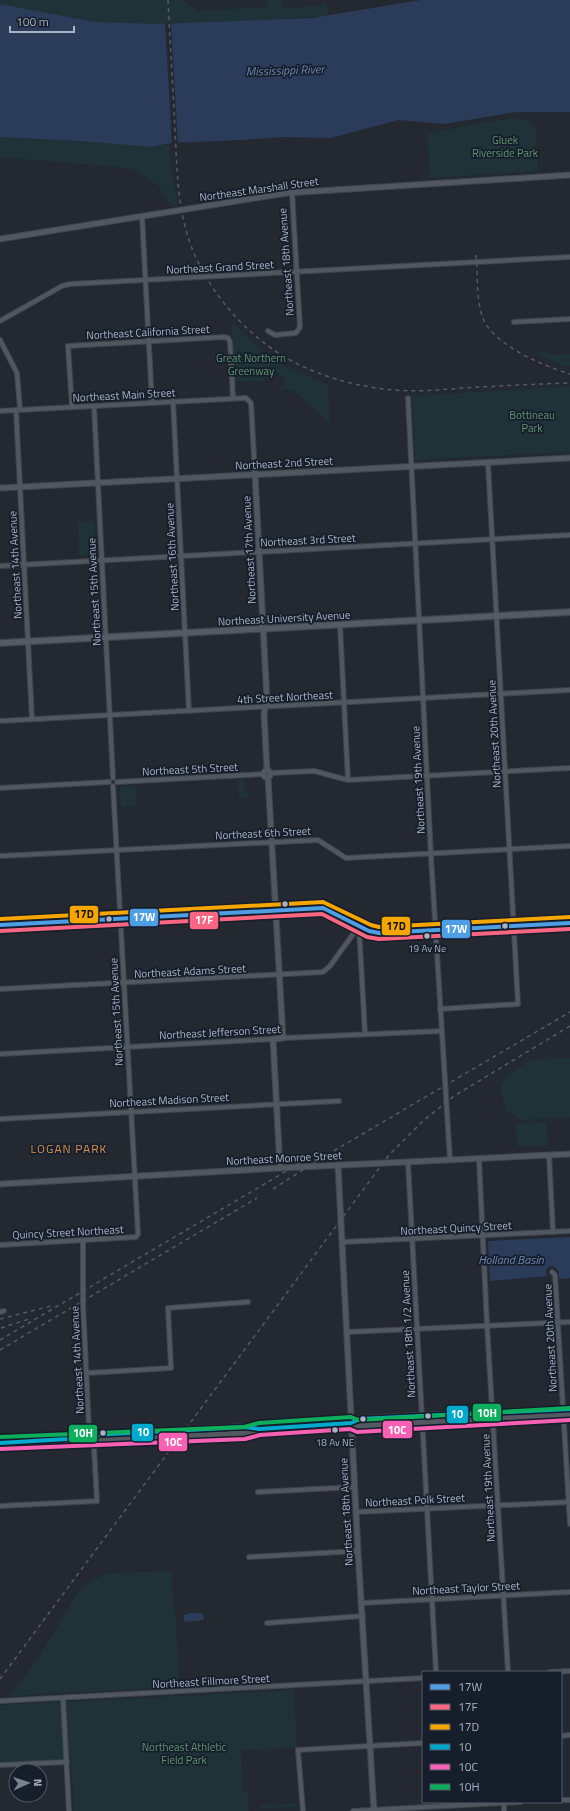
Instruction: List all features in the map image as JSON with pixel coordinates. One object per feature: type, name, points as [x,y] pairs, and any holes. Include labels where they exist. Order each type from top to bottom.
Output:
[{"type":"main road","name":"Northeast University Avenue","points":[[0,644],[570,612]]},
{"type":"main road","points":[[351,1423],[357,1426],[422,1423],[492,1416],[567,1412]]},
{"type":"main road","points":[[0,1443],[67,1439],[245,1433],[259,1429],[351,1423],[360,1419],[422,1416],[492,1416]]},
{"type":"street","name":"Northeast Marshall Street","points":[[0,239],[292,192],[570,175]]},
{"type":"street","name":"Northeast 18th Avenue","points":[[268,331],[275,335],[296,333],[300,331],[292,192]]},
{"type":"street","points":[[142,216],[152,402]]},
{"type":"street","name":"Northeast Grand Street","points":[[0,321],[66,284],[570,257]]},
{"type":"street","points":[[514,322],[570,319]]},
{"type":"street","name":"Northeast California Street","points":[[72,406],[68,346],[149,341],[228,338],[230,342],[233,398]]},
{"type":"street","name":"Northeast 14th Avenue","points":[[0,340],[17,373],[20,487],[32,719]]},
{"type":"street","name":"Northeast Main Street","points":[[0,411],[233,398],[249,400]]},
{"type":"street","name":"Northeast 19th Avenue","points":[[408,398],[431,853],[450,1160]]},
{"type":"street","name":"Northeast 17th Avenue","points":[[249,400],[251,403],[255,474],[263,629],[266,707],[264,713],[267,774],[283,1038]]},
{"type":"street","name":"Northeast 16th Avenue","points":[[173,401],[189,711]]},
{"type":"street","name":"Northeast 15th Avenue","points":[[94,406],[113,778]]},
{"type":"street","name":"Northeast 2nd Street","points":[[0,488],[570,458]]},
{"type":"street","name":"Northeast 20th Avenue","points":[[440,1009],[518,1004],[488,462]]},
{"type":"street","name":"Northeast 3rd Street","points":[[0,566],[570,534]]},
{"type":"street","points":[[340,625],[348,780]]},
{"type":"street","name":"4th Street Northeast","points":[[0,721],[570,690]]},
{"type":"street","name":"Northeast 5th Street","points":[[117,782],[317,771],[348,780],[570,768]]},
{"type":"street","points":[[0,788],[109,782],[113,778],[117,782],[113,786],[109,782]]},
{"type":"street","name":"Northeast 15th Avenue","points":[[113,786],[138,1234],[136,1237]]},
{"type":"street","name":"Northeast 6th Street","points":[[0,856],[318,840],[346,858],[570,846]]},
{"type":"street","points":[[0,925],[323,908],[369,931],[379,933],[570,923]]},
{"type":"street","points":[[358,926],[365,1034]]},
{"type":"street","name":"Northeast Adams Street","points":[[0,989],[323,972],[327,970],[358,926]]},
{"type":"street","name":"Northeast Jefferson Street","points":[[0,1054],[283,1038],[442,1031]]},
{"type":"street","points":[[273,1039],[280,1168]]},
{"type":"street","name":"Northeast Madison Street","points":[[0,1119],[277,1103],[339,1101]]},
{"type":"street","name":"Northeast Monroe Street","points":[[0,1184],[280,1168],[570,1154]]},
{"type":"street","points":[[549,1155],[553,1232]]},
{"type":"street","name":"Northeast 19th Avenue","points":[[479,1159],[492,1416],[508,1671]]},
{"type":"street","name":"Northeast 18th 1/2 Avenue","points":[[408,1163],[436,1671]]},
{"type":"street","name":"Northeast 18th Avenue","points":[[338,1165],[358,1551],[374,1810]]},
{"type":"street","name":"Northeast Quincy Street","points":[[342,1242],[570,1231]]},
{"type":"street","name":"Quincy Street Northeast","points":[[0,1245],[136,1237]]},
{"type":"street","name":"Northeast 14th Avenue","points":[[0,1506],[97,1501],[92,1438],[89,1429],[83,1304],[82,1240]]},
{"type":"street","name":"Northeast 20th Avenue","points":[[552,1272],[555,1274],[567,1412],[570,1524]]},
{"type":"street","points":[[87,1373],[171,1368],[168,1308],[248,1302]]},
{"type":"street","points":[[347,1332],[570,1322]]},
{"type":"street","points":[[258,1492],[355,1487]]},
{"type":"street","name":"Northeast Polk Street","points":[[356,1512],[569,1502]]},
{"type":"street","points":[[250,1557],[358,1551]]},
{"type":"street","name":"Northeast Taylor Street","points":[[362,1603],[570,1592]]},
{"type":"street","points":[[267,1623],[363,1616]]},
{"type":"street","name":"Northeast Fillmore Street","points":[[0,1701],[422,1678]]},
{"type":"street","points":[[63,1698],[69,1811]]},
{"type":"street","points":[[302,1811],[298,1750],[422,1743]]},
{"type":"street","points":[[0,1766],[67,1762]]},
{"type":"street","points":[[353,1811],[488,1803]]},
{"type":"green space","points":[[0,0],[183,0],[198,11],[266,7],[268,0],[282,0],[283,9],[326,4],[328,16],[248,21],[122,24],[95,22],[0,4]]},
{"type":"green space","name":"Gluek Riverside Park","points":[[515,118],[531,121],[536,130],[538,171],[430,178],[427,134],[483,122]]},
{"type":"green space","points":[[0,137],[79,141],[151,147],[169,144],[171,169],[178,205],[170,206],[163,192],[154,182],[129,168],[0,157]]},
{"type":"green space","name":"Great Northern Greenway","points":[[231,321],[264,353],[279,363],[328,385],[330,421],[324,421],[325,418],[294,391],[279,389],[286,381],[273,369],[263,381],[235,382]]},
{"type":"green space","points":[[550,351],[551,355],[570,354],[570,366],[564,366],[538,355],[538,352]]},
{"type":"green space","name":"Bottineau Park","points":[[570,386],[570,452],[415,460],[412,396]]},
{"type":"green space","points":[[94,521],[95,555],[79,555],[78,522]]},
{"type":"green space","points":[[247,779],[244,782],[245,791],[249,793],[249,798],[239,798],[238,780]]},
{"type":"green space","points":[[136,786],[137,806],[121,807],[120,787]]},
{"type":"green space","points":[[570,1058],[570,1117],[522,1120],[507,1112],[501,1094],[501,1086],[506,1077],[530,1060]]},
{"type":"green space","points":[[547,1122],[548,1145],[517,1147],[516,1124]]},
{"type":"green space","points":[[171,1571],[174,1611],[176,1615],[179,1687],[10,1696],[39,1657],[80,1589],[108,1573]]},
{"type":"green space","name":"Northeast Athletic Field Park","points":[[294,1690],[297,1748],[241,1750],[243,1791],[248,1791],[249,1811],[74,1811],[71,1759],[0,1763],[0,1705]]},
{"type":"green space","points":[[296,1803],[297,1807],[261,1809],[261,1805]]},
{"type":"water","name":"Mississippi River","points":[[421,0],[570,0],[570,112],[516,112],[444,124],[399,120],[330,138],[285,137],[171,143],[151,147],[79,141],[0,137],[0,4],[95,22],[156,24],[312,18]]},
{"type":"water","name":"Holland Basin","points":[[570,1237],[570,1278],[559,1279],[559,1271],[553,1266],[548,1267],[546,1270],[547,1276],[490,1281],[488,1241]]},
{"type":"water","points":[[190,1613],[203,1613],[204,1620],[184,1622],[184,1615]]},
{"type":"pier","points":[[165,22],[171,22],[178,145],[172,145]]},
{"type":"railway","points":[[168,0],[177,168],[183,218],[192,248],[210,284],[235,316],[249,330],[280,354],[306,368],[335,379],[365,386],[403,391],[420,391],[570,383]]},
{"type":"railway","points":[[476,255],[480,309],[487,326],[507,345],[519,352],[546,366],[570,374]]},
{"type":"railway","points":[[273,1189],[320,1159],[570,1012]]},
{"type":"railway","points":[[0,1679],[389,1155],[423,1121],[454,1096],[570,1026]]},
{"type":"railway","points":[[0,1340],[322,1150]]},
{"type":"railway","points":[[0,1350],[257,1198]]},
{"type":"railway","points":[[0,1319],[51,1306]]},
{"type":"railway","points":[[1,1328],[29,1319]]},
{"type":"transit line","name":"17D","points":[[0,919],[323,902],[371,925],[379,927],[570,917]]},
{"type":"transit line","name":"17W","points":[[0,925],[323,908],[369,931],[379,933],[570,923]]},
{"type":"transit line","name":"17F","points":[[0,931],[322,914],[367,937],[379,939],[570,929]]},
{"type":"transit line","name":"10H","points":[[0,1437],[244,1427],[259,1423],[351,1417],[358,1420],[570,1408]]},
{"type":"transit line","name":"10","points":[[0,1443],[67,1439],[91,1435],[245,1427],[259,1429],[351,1423],[360,1419],[570,1409]]},
{"type":"transit line","name":"10C","points":[[0,1449],[245,1439],[260,1435],[350,1429],[357,1432],[570,1420]]},
{"type":"place","name":"19 Av Ne","points":[[427,936]]},
{"type":"place","name":"18 Av NE","points":[[335,1430]]},
{"type":"district","name":"LOGAN PARK","points":[[69,1148]]}]
